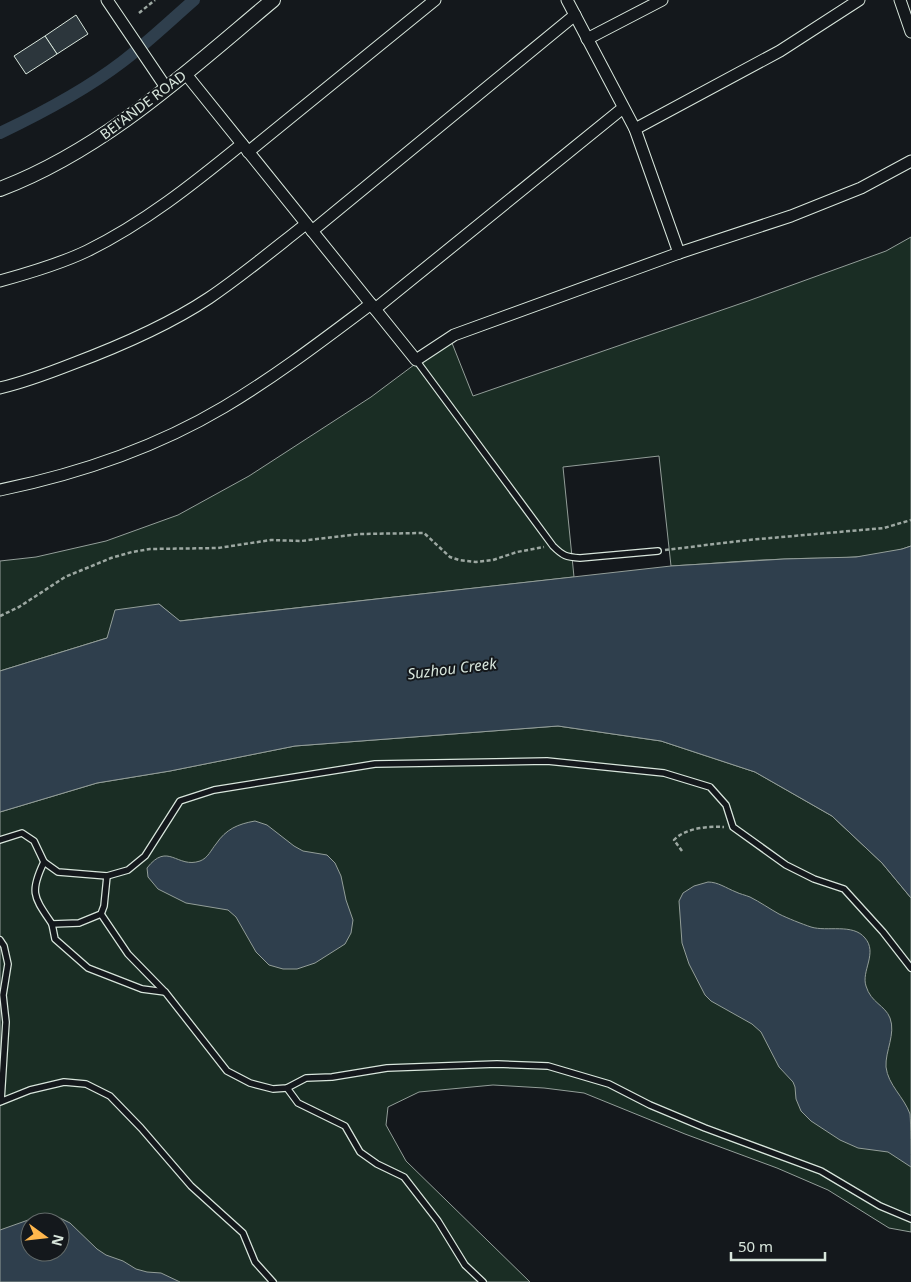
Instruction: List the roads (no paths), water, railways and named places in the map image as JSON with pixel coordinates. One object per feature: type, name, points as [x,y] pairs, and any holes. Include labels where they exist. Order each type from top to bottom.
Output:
[{"type":"street","points":[[107,0],[167,89]]},
{"type":"street","name":"BEI'ANDE ROAD","points":[[0,189],[43,170],[106,135],[167,89],[273,0]]},
{"type":"street","points":[[0,282],[86,251],[111,238],[172,200],[245,148],[435,0]]},
{"type":"street","points":[[567,0],[635,129],[679,253]]},
{"type":"street","points":[[587,39],[662,0]]},
{"type":"street","points":[[635,129],[780,51],[859,0]]},
{"type":"street","points":[[900,0],[911,32]]},
{"type":"street","points":[[0,388],[49,373],[96,355],[179,316],[309,228],[575,15]]},
{"type":"street","points":[[185,73],[416,360],[454,334],[679,253],[791,216],[861,188],[911,161]]},
{"type":"street","points":[[0,490],[77,472],[117,458],[174,433],[222,408],[373,306],[623,108]]},
{"type":"lane","points":[[416,360],[553,546],[562,555],[568,558],[658,551]]},
{"type":"lane","points":[[0,840],[22,833],[34,841],[44,862],[58,872],[107,876],[128,870],[145,856],[180,801],[214,790],[375,764],[547,761],[664,773],[710,788],[726,805],[733,827],[786,865],[814,879],[844,889],[883,932],[911,968]]},
{"type":"lane","points":[[44,862],[36,880],[35,898],[52,924],[56,939],[88,968],[142,989],[166,993]]},
{"type":"lane","points":[[52,924],[79,923],[101,914],[104,906],[107,876]]},
{"type":"lane","points":[[101,914],[128,954],[166,993],[227,1071],[250,1083],[273,1090],[287,1088],[306,1078],[332,1077],[387,1068],[497,1064],[548,1066],[609,1084],[650,1105],[705,1128],[821,1170],[880,1206],[911,1219]]},
{"type":"lane","points":[[0,940],[4,946],[8,964],[3,995],[6,1022],[0,1102],[30,1090],[64,1082],[86,1084],[110,1096],[141,1128],[191,1186],[242,1233],[255,1262],[273,1282]]},
{"type":"lane","points":[[287,1088],[298,1103],[345,1126],[360,1152],[377,1164],[404,1178],[438,1221],[466,1265],[483,1282]]},
{"type":"water","name":"Suzhou Creek","points":[[911,546],[911,898],[882,863],[832,816],[755,772],[661,741],[558,726],[295,746],[170,771],[97,783],[0,812],[0,671],[107,638],[115,610],[159,604],[180,621],[671,566],[784,559],[856,557]]},
{"type":"water","points":[[255,821],[267,825],[303,851],[327,855],[335,863],[341,876],[353,920],[351,933],[345,944],[315,963],[297,969],[283,969],[269,965],[256,952],[236,917],[228,910],[186,903],[158,889],[148,877],[147,868],[154,860],[167,856],[185,862],[203,860],[228,831]]},
{"type":"water","points":[[708,882],[719,884],[750,897],[779,914],[807,926],[847,929],[860,933],[865,938],[870,950],[865,980],[866,986],[874,1000],[888,1014],[892,1024],[886,1067],[890,1080],[910,1114],[911,1167],[888,1152],[858,1148],[840,1140],[811,1121],[801,1111],[796,1099],[793,1082],[779,1067],[761,1032],[752,1024],[711,1001],[705,995],[689,964],[682,943],[679,901],[683,893],[694,886]]},
{"type":"water","points":[[20,1223],[20,1262],[70,1262],[70,1223],[106,1255],[123,1261],[136,1269],[161,1273],[180,1282],[0,1282],[0,1230]]},
{"type":"waterway","points":[[0,133],[62,101],[108,73],[194,0]]}]
